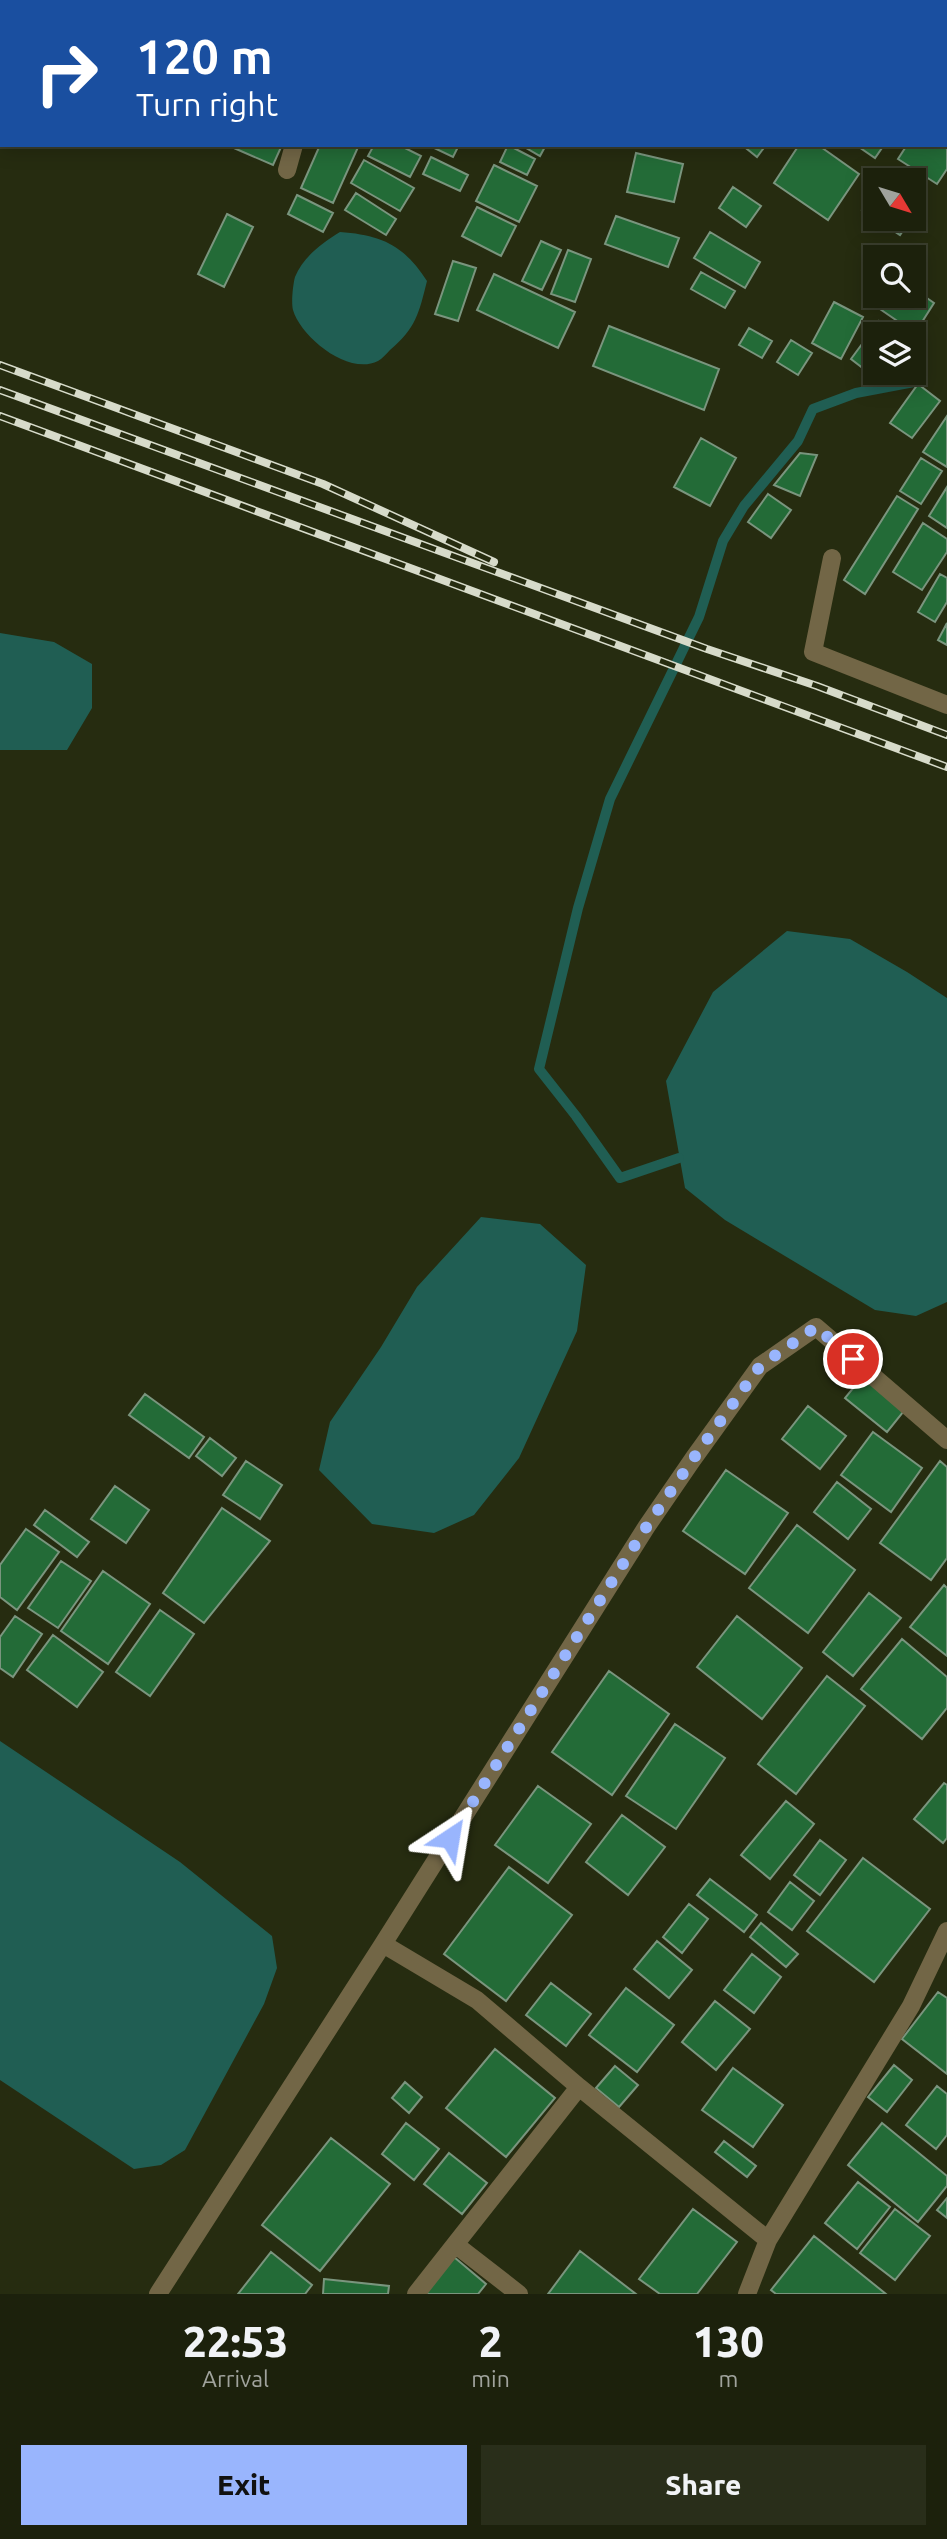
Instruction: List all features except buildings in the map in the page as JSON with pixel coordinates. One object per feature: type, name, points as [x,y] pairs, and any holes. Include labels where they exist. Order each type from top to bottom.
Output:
[{"type":"street","points":[[287,170],[293,147]]},
{"type":"street","points":[[832,558],[813,652],[947,705]]},
{"type":"street","points":[[158,2294],[583,1631],[647,1526],[760,1366],[816,1327],[947,1440]]},
{"type":"street","points":[[747,2294],[768,2241],[911,2006],[947,1931]]},
{"type":"street","points":[[383,1944],[477,2000],[768,2241]]},
{"type":"street","points":[[416,2294],[579,2087]]},
{"type":"street","points":[[456,2245],[519,2294]]},
{"type":"water","points":[[340,232],[368,236],[390,244],[409,259],[427,281],[419,311],[406,334],[381,359],[366,364],[340,359],[327,351],[305,331],[293,310],[292,298],[298,270],[314,251]]},
{"type":"water","points":[[0,633],[54,642],[92,664],[92,708],[67,750],[0,750]]},
{"type":"water","points":[[787,931],[850,939],[947,998],[947,1302],[916,1316],[875,1310],[725,1220],[685,1188],[666,1081],[713,992]]},
{"type":"water","points":[[481,1217],[540,1224],[586,1265],[577,1331],[519,1458],[474,1515],[434,1533],[372,1524],[319,1470],[330,1422],[381,1347],[417,1287]]},
{"type":"water","points":[[0,1741],[180,1862],[272,1936],[277,1968],[264,2004],[185,2150],[161,2165],[134,2169],[0,2080]]},
{"type":"waterway","points":[[679,1158],[620,1178],[539,1069],[578,908],[610,799],[699,617],[723,541],[744,506],[798,441],[813,409],[856,393],[898,385]]},
{"type":"railway","points":[[0,365],[323,484],[494,562]]},
{"type":"railway","points":[[0,390],[947,735]]},
{"type":"railway","points":[[0,416],[947,767]]},
{"type":"route","points":[[450,1838],[647,1526],[760,1366],[816,1327],[853,1359]]}]
